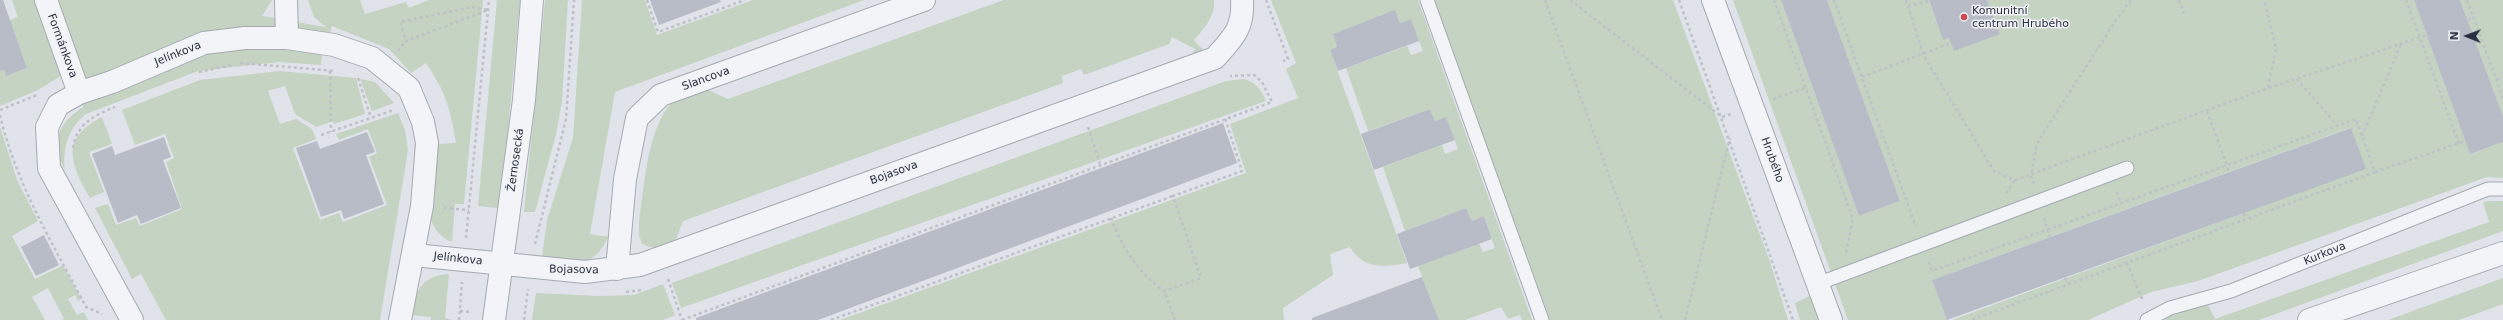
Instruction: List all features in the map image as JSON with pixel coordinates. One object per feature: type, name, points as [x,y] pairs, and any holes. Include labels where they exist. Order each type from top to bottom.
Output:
[{"type":"street","name":"Formánkova","points":[[46,0],[79,93]]},
{"type":"street","points":[[286,0],[286,38]]},
{"type":"street","name":"Žernosecká","points":[[494,320],[524,100],[532,0]]},
{"type":"street","name":"Slancova","points":[[617,269],[625,179],[637,118],[661,95],[924,0]]},
{"type":"street","name":"Bojasova","points":[[502,264],[585,272],[640,266],[1215,58],[1237,34],[1243,12],[1242,0]]},
{"type":"street","name":"Hrubého","points":[[1713,0],[1831,320]]},
{"type":"street","name":"Jelínkova","points":[[132,320],[49,168],[47,127],[58,105],[79,93],[112,82],[204,43],[245,38],[286,38],[334,45],[372,58],[409,88],[423,122],[427,143],[422,206],[414,255],[400,320]]},
{"type":"street","points":[[2308,320],[2503,253]]},
{"type":"street","name":"Jelínkova","points":[[414,255],[502,264]]},
{"type":"lane","points":[[1427,0],[1542,320]]},
{"type":"lane","points":[[1817,284],[2127,168]]},
{"type":"lane","name":"Kurkova","points":[[2148,319],[2170,308],[2231,291],[2488,189],[2503,189]]},
{"type":"path","points":[[466,243],[488,0]]},
{"type":"path","points":[[534,251],[566,119],[574,0]]},
{"type":"path","points":[[647,0],[658,32],[745,0]]},
{"type":"path","points":[[1266,0],[1288,59],[1283,60]]},
{"type":"path","points":[[1544,0],[1662,320]]},
{"type":"path","points":[[1570,0],[1722,117]]},
{"type":"path","points":[[1679,0],[1730,138],[1793,320]]},
{"type":"path","points":[[1774,0],[1853,219],[1842,275]]},
{"type":"path","points":[[1834,0],[1932,271],[2356,119],[2375,172]]},
{"type":"path","points":[[1906,0],[1923,53],[1994,171],[2015,180],[2268,88],[2427,35]]},
{"type":"path","points":[[2050,237],[2031,175],[2037,143],[2118,17],[2131,0]]},
{"type":"path","points":[[2180,0],[2184,13]]},
{"type":"path","points":[[2264,0],[2276,48],[2268,88]]},
{"type":"path","points":[[2406,0],[2459,144]]},
{"type":"path","points":[[2467,0],[2503,98]]},
{"type":"path","points":[[1908,6],[1929,1]]},
{"type":"path","points":[[472,7],[488,10],[406,41],[400,22],[472,7]]},
{"type":"path","points":[[2468,20],[2474,18]]},
{"type":"path","points":[[1862,77],[1951,43]]},
{"type":"path","points":[[2362,136],[2401,43]]},
{"type":"path","points":[[193,75],[238,63],[337,71]]},
{"type":"path","points":[[330,71],[331,132]]},
{"type":"path","points":[[357,73],[371,118]]},
{"type":"path","points":[[668,279],[682,320],[1100,164],[1272,102],[1262,82],[1254,75]]},
{"type":"path","points":[[2496,79],[2503,77]]},
{"type":"path","points":[[2297,79],[2337,126]]},
{"type":"path","points":[[1771,100],[1805,88]]},
{"type":"path","points":[[0,110],[40,94]]},
{"type":"path","points":[[73,152],[79,130],[90,118],[120,105]]},
{"type":"path","points":[[321,135],[401,107]]},
{"type":"path","points":[[2207,111],[2229,172]]},
{"type":"path","points":[[1722,117],[1734,113]]},
{"type":"path","points":[[0,115],[7,144],[22,185],[82,300],[86,307],[106,316]]},
{"type":"path","points":[[831,320],[1242,171],[1225,118]]},
{"type":"path","points":[[1088,126],[1100,164]]},
{"type":"path","points":[[1685,320],[1730,138]]},
{"type":"path","points":[[1971,320],[2375,172],[2465,141]]},
{"type":"path","points":[[1164,291],[1201,278],[1173,196]]},
{"type":"path","points":[[2244,213],[2246,219]]},
{"type":"path","points":[[1111,218],[1119,241],[1150,280],[1164,291],[1175,320]]},
{"type":"path","points":[[2127,262],[2148,319]]},
{"type":"path","points":[[459,320],[463,277]]},
{"type":"path","points":[[2065,278],[2068,284]]},
{"type":"path","points":[[524,320],[527,289]]},
{"type":"green space","points":[[12,0],[272,0],[262,16],[326,27],[314,17],[308,0],[360,0],[365,14],[406,2],[409,8],[429,0],[483,0],[464,204],[455,204],[452,242],[444,238],[438,232],[430,217],[437,144],[456,143],[452,120],[443,92],[426,63],[411,73],[389,49],[332,26],[322,56],[321,65],[279,62],[198,71],[86,114],[75,126],[68,140],[64,154],[65,171],[59,151],[59,134],[67,120],[83,107],[72,69],[38,90],[0,106],[0,71],[4,70],[6,76],[27,68],[10,20],[18,17]]},
{"type":"green space","points":[[497,0],[520,0],[508,130],[498,208],[478,206]]},
{"type":"green space","points":[[545,0],[568,0],[562,102],[556,134],[535,212],[524,212]]},
{"type":"green space","points":[[582,0],[645,0],[657,35],[753,0],[864,0],[615,92],[590,234],[608,237],[602,248],[589,260],[573,262],[542,257],[547,220],[573,138]]},
{"type":"green space","points":[[1004,0],[1214,0],[1214,6],[1211,17],[1194,40],[1205,52],[1191,56],[1195,49],[1172,37],[1169,44],[1084,75],[1081,69],[1062,76],[1063,83],[683,221],[673,247],[659,250],[642,244],[639,235],[639,221],[646,171],[654,135],[661,119],[670,105],[681,95],[704,88],[728,99]]},
{"type":"green space","points":[[1271,0],[1418,0],[1532,320],[1522,320],[1520,315],[1508,319],[1501,307],[1465,320],[1439,320],[1418,266],[1479,243],[1483,252],[1495,248],[1484,216],[1472,221],[1466,208],[1405,231],[1383,167],[1442,145],[1445,154],[1458,149],[1446,118],[1435,121],[1430,109],[1368,131],[1346,68],[1407,46],[1411,55],[1423,51],[1411,20],[1400,23],[1395,11],[1333,34],[1337,47],[1330,50],[1407,263],[1383,266],[1375,265],[1362,260],[1350,247],[1330,254],[1333,275],[1283,308],[1284,320],[840,320],[1246,173],[1230,124],[1298,98],[1286,69],[1296,63]]},
{"type":"green space","points":[[1433,0],[1673,0],[1770,262],[1788,320],[1549,320]]},
{"type":"green space","points":[[1733,0],[1781,0],[1859,216],[1900,201],[1827,0],[1931,0],[1929,1],[1943,39],[2000,34],[1987,0],[2414,0],[2470,154],[2503,142],[2503,178],[2487,177],[2198,281],[2151,292],[2088,320],[1952,320],[2287,197],[2350,128],[1932,280],[1947,320],[1848,320]]},
{"type":"green space","points":[[2460,0],[2503,0],[2503,116]]},
{"type":"green space","points":[[280,71],[356,78],[365,114],[334,124],[333,121],[316,127],[295,114],[285,86],[268,91],[280,124],[296,119],[312,129],[316,139],[293,148],[320,220],[339,213],[343,222],[387,205],[369,157],[377,153],[368,129],[339,140],[336,134],[398,113],[405,130],[408,150],[380,320],[166,320],[141,274],[132,279],[95,208],[108,204],[116,225],[136,218],[140,226],[182,209],[166,162],[174,158],[165,134],[135,145],[122,110],[200,80]]},
{"type":"green space","points":[[360,79],[375,82],[394,103],[372,111]]},
{"type":"green space","points":[[1244,79],[1252,82],[1258,87],[1266,101],[681,308],[672,283],[1226,81]]},
{"type":"green space","points":[[102,117],[112,144],[89,152],[104,192],[90,198],[83,186],[74,163],[74,143],[79,134],[88,125]]},
{"type":"green space","points":[[0,127],[17,180],[38,221],[12,236],[35,279],[62,266],[62,263],[81,299],[78,301],[75,295],[68,299],[77,315],[84,312],[88,320],[62,320],[64,319],[48,288],[32,297],[45,320],[0,320]]},
{"type":"green space","points":[[2503,201],[2503,231],[2259,320],[2165,320],[2165,318],[2207,303],[2215,319],[2489,222],[2483,202]]},
{"type":"green space","points":[[449,274],[445,318],[453,320],[431,320],[431,317],[411,315],[415,298],[421,286],[432,278]]},
{"type":"green space","points":[[2503,278],[2503,304],[2459,320],[2388,320]]},
{"type":"green space","points":[[663,284],[675,315],[663,320],[532,320],[536,293],[598,296],[634,295]]},
{"type":"green space","points":[[1812,295],[1821,320],[1800,320],[1795,303]]},
{"type":"building","points":[[0,0],[3,0],[27,68],[6,76],[4,70],[0,71]]},
{"type":"building","points":[[650,0],[720,0],[721,2],[659,25]]},
{"type":"building","points":[[1781,0],[1827,0],[1900,201],[1859,216]]},
{"type":"building","name":"Komunitní centrum Hrubého","points":[[1929,0],[1987,0],[2000,34],[1954,51],[1949,38],[1943,40]]},
{"type":"building","points":[[2414,0],[2460,0],[2503,116],[2503,142],[2470,154]]},
{"type":"building","points":[[1395,10],[1400,23],[1411,19],[1419,41],[1338,71],[1330,50],[1337,47],[1333,34]]},
{"type":"building","points":[[1430,109],[1435,121],[1446,117],[1455,140],[1374,170],[1361,134]]},
{"type":"building","points":[[1223,123],[1237,163],[1158,193],[818,320],[696,320],[696,318]]},
{"type":"building","points":[[2351,128],[2366,169],[1947,320],[1932,280]]},
{"type":"building","points":[[367,132],[375,152],[366,155],[384,204],[344,219],[341,210],[321,217],[296,148],[317,141],[320,149]]},
{"type":"building","points":[[164,137],[171,157],[163,160],[181,208],[141,224],[137,215],[118,223],[92,154],[112,146],[115,155]]},
{"type":"building","points":[[1466,208],[1472,221],[1484,216],[1492,239],[1410,269],[1397,234]]},
{"type":"building","points":[[44,235],[59,265],[36,276],[21,247]]},
{"type":"building","points":[[1422,277],[1439,320],[1312,320],[1312,318]]},
{"type":"place","name":"Komunitní centrum Hrubého","points":[[1964,17]]}]
